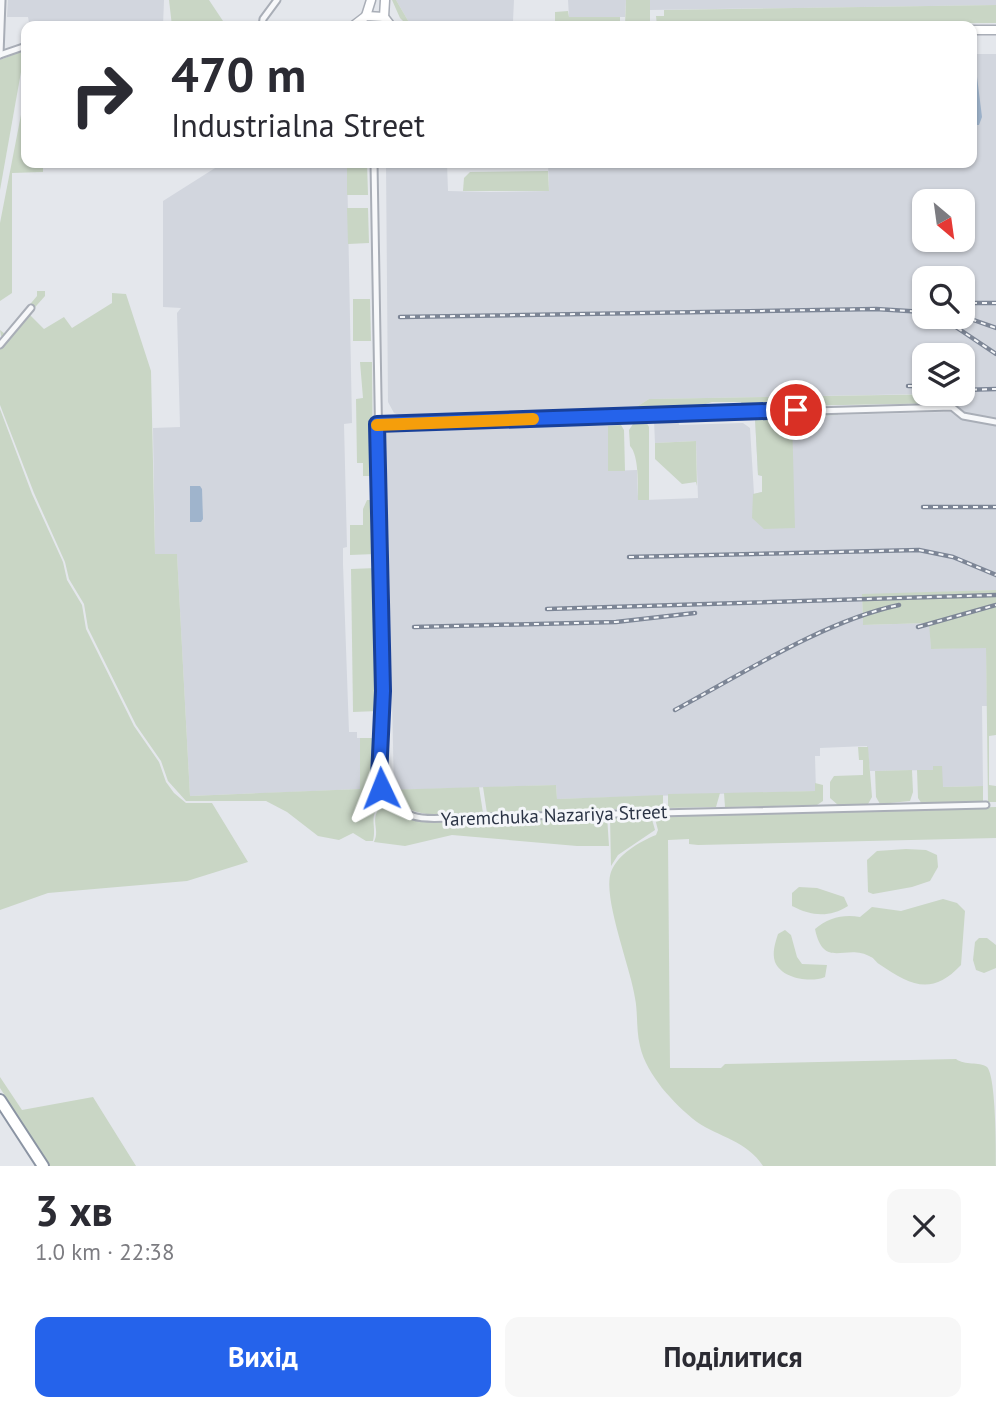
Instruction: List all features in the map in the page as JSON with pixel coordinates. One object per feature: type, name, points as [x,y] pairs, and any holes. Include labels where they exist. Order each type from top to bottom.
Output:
[{"type":"highway","points":[[0,1100],[43,1166]]},
{"type":"street","points":[[2,0],[0,55],[21,48]]},
{"type":"street","points":[[262,21],[277,0]]},
{"type":"street","points":[[360,21],[366,16],[371,0]]},
{"type":"street","points":[[385,0],[384,17],[387,21]]},
{"type":"street","points":[[366,16],[384,17]]},
{"type":"street","points":[[977,30],[996,30]]},
{"type":"street","name":"Yaremchuka Nazariya Street","points":[[374,168],[383,691],[379,777],[386,798],[410,815],[451,818],[986,804]]},
{"type":"street","points":[[0,345],[31,308]]},
{"type":"street","points":[[377,424],[952,407],[963,416],[996,422]]},
{"type":"shaded area","points":[[8,0],[164,0],[163,21],[29,21],[28,17],[7,17]]},
{"type":"shaded area","points":[[396,0],[514,0],[513,21],[408,21]]},
{"type":"shaded area","points":[[568,0],[626,0],[625,17],[569,17]]},
{"type":"shaded area","points":[[650,0],[996,0],[996,5],[650,10]]},
{"type":"shaded area","points":[[977,54],[996,54],[996,590],[862,595],[863,625],[930,623],[931,649],[986,647],[987,706],[982,706],[983,786],[942,787],[941,766],[934,770],[870,771],[867,746],[820,748],[820,756],[815,756],[816,791],[557,799],[556,785],[394,790],[386,429],[453,428],[454,425],[608,426],[608,471],[637,470],[638,499],[698,498],[696,441],[655,443],[654,420],[678,419],[679,425],[743,423],[750,428],[754,494],[762,492],[762,476],[758,475],[755,418],[787,413],[837,412],[838,415],[950,412],[950,406],[975,406],[975,343],[912,343],[912,394],[649,399],[633,409],[394,413],[388,402],[386,168],[447,168],[448,191],[549,191],[548,168],[977,168]]},
{"type":"shaded area","points":[[215,168],[347,168],[352,423],[344,424],[347,547],[343,548],[343,564],[349,732],[357,732],[357,738],[360,738],[361,789],[190,796],[177,555],[155,555],[153,428],[180,427],[177,313],[181,308],[163,307],[163,201]]},
{"type":"green space","points":[[169,0],[209,0],[223,21],[171,21]]},
{"type":"green space","points":[[392,0],[396,0],[408,21],[400,18]]},
{"type":"green space","points":[[626,0],[650,0],[650,21],[625,21]]},
{"type":"green space","points":[[996,5],[996,23],[656,21],[656,16],[664,16],[664,10]]},
{"type":"green space","points":[[568,11],[569,17],[620,17],[620,21],[555,21],[555,12]]},
{"type":"green space","points":[[21,53],[21,72],[0,190],[0,60]]},
{"type":"green space","points":[[21,115],[21,168],[43,168],[43,172],[12,173],[12,293],[0,301],[0,223]]},
{"type":"green space","points":[[347,168],[367,168],[368,195],[347,195]]},
{"type":"green space","points":[[548,171],[549,191],[463,191],[464,178],[470,172]]},
{"type":"green space","points":[[347,208],[368,208],[369,243],[348,244]]},
{"type":"green space","points":[[37,291],[45,291],[45,296],[29,314],[44,329],[64,317],[72,328],[112,303],[112,293],[126,294],[151,371],[155,554],[177,554],[190,796],[360,789],[360,738],[373,738],[376,774],[383,800],[375,811],[373,841],[366,841],[353,833],[339,840],[318,836],[287,812],[266,801],[186,801],[168,781],[161,761],[136,725],[88,628],[84,604],[69,579],[65,562],[34,493],[0,405],[0,348],[6,336],[1,336],[0,330],[5,334],[37,296]]},
{"type":"green space","points":[[353,299],[370,299],[371,341],[353,341]]},
{"type":"green space","points":[[360,362],[372,362],[373,476],[363,476],[363,463],[357,463],[356,399],[363,398]]},
{"type":"green space","points":[[912,395],[912,404],[742,407],[741,402],[712,402],[696,407],[633,409],[649,399]]},
{"type":"green space","points":[[0,409],[32,494],[63,562],[67,580],[82,605],[86,629],[134,726],[159,762],[166,782],[174,793],[186,803],[212,803],[248,862],[187,881],[48,893],[0,910]]},
{"type":"green space","points":[[837,412],[838,415],[792,417],[795,528],[764,529],[752,518],[753,494],[762,492],[762,476],[758,475],[755,418],[787,413]]},
{"type":"green space","points":[[645,420],[649,427],[649,500],[638,500],[636,463],[630,446],[629,430],[635,421]]},
{"type":"green space","points":[[621,425],[624,430],[625,471],[608,471],[608,426]]},
{"type":"green space","points":[[696,441],[697,486],[696,482],[682,484],[655,459],[655,443]]},
{"type":"green space","points":[[367,500],[374,500],[375,554],[350,555],[350,525],[363,525],[363,509]]},
{"type":"green space","points":[[376,568],[378,711],[353,712],[351,569]]},
{"type":"green space","points":[[996,590],[996,735],[989,736],[989,785],[996,786],[996,802],[988,802],[986,648],[931,649],[929,623],[863,625],[862,594]]},
{"type":"green space","points":[[858,747],[868,747],[872,797],[868,804],[838,805],[830,798],[830,782],[834,776],[863,775],[863,760],[859,760]]},
{"type":"green space","points":[[933,766],[942,766],[943,787],[983,786],[983,802],[922,804],[918,798],[917,770],[933,770]]},
{"type":"green space","points":[[912,770],[913,792],[910,801],[880,804],[876,797],[875,771]]},
{"type":"green space","points":[[815,783],[823,785],[823,801],[817,805],[725,807],[724,793],[815,791]]},
{"type":"green space","points":[[556,785],[557,799],[663,795],[663,808],[487,813],[483,787]]},
{"type":"green space","points":[[479,787],[483,813],[418,812],[406,808],[386,790]]},
{"type":"green space","points":[[720,793],[716,807],[668,808],[668,794]]},
{"type":"green space","points":[[384,801],[393,811],[416,821],[607,816],[609,846],[577,846],[452,835],[405,846],[374,842],[376,814]]},
{"type":"green space","points":[[996,807],[996,838],[698,845],[689,844],[689,839],[668,840],[670,1068],[721,1068],[725,1064],[956,1059],[984,1065],[990,1073],[992,1084],[996,1166],[763,1166],[741,1145],[697,1122],[662,1088],[641,1052],[635,998],[610,898],[609,883],[614,866],[624,854],[656,835],[658,830],[654,815]]},
{"type":"green space","points":[[610,816],[651,816],[655,830],[618,855],[611,866]]},
{"type":"green space","points":[[926,850],[937,855],[938,867],[930,881],[873,894],[868,892],[867,860],[877,851]]},
{"type":"green space","points":[[799,887],[817,888],[844,897],[848,906],[827,914],[813,914],[799,909],[792,906],[792,893]]},
{"type":"green space","points":[[943,899],[957,903],[965,911],[961,965],[950,975],[931,984],[901,978],[862,953],[830,952],[819,942],[815,929],[836,918],[860,917],[872,907],[901,911]]},
{"type":"green space","points":[[785,930],[791,935],[797,957],[802,964],[827,965],[825,977],[812,980],[797,978],[779,968],[774,959],[774,948],[778,934]]},
{"type":"green space","points":[[979,938],[987,938],[996,945],[996,968],[984,973],[976,970],[973,960],[975,942]]},
{"type":"green space","points":[[0,1077],[22,1110],[93,1097],[136,1166],[50,1166],[0,1088]]},
{"type":"water","points":[[977,77],[982,117],[977,125]]},
{"type":"water","points":[[190,486],[200,486],[202,489],[201,522],[190,522]]},
{"type":"railway","points":[[975,303],[996,303]]},
{"type":"railway","points":[[400,317],[876,309],[912,311]]},
{"type":"railway","points":[[975,321],[996,328]]},
{"type":"railway","points":[[959,329],[996,354]]},
{"type":"railway","points":[[975,390],[996,389]]},
{"type":"railway","points":[[923,507],[996,507]]},
{"type":"railway","points":[[629,557],[919,550],[953,557],[996,575]]},
{"type":"railway","points":[[547,609],[996,595]]},
{"type":"railway","points":[[675,710],[813,636],[842,623],[899,605]]},
{"type":"railway","points":[[918,627],[996,605]]},
{"type":"railway","points":[[414,627],[616,622],[695,613]]},
{"type":"slow traffic","points":[[377,425],[533,419]]},
{"type":"route","points":[[381,788],[379,777],[383,691],[377,424],[796,410]]}]
